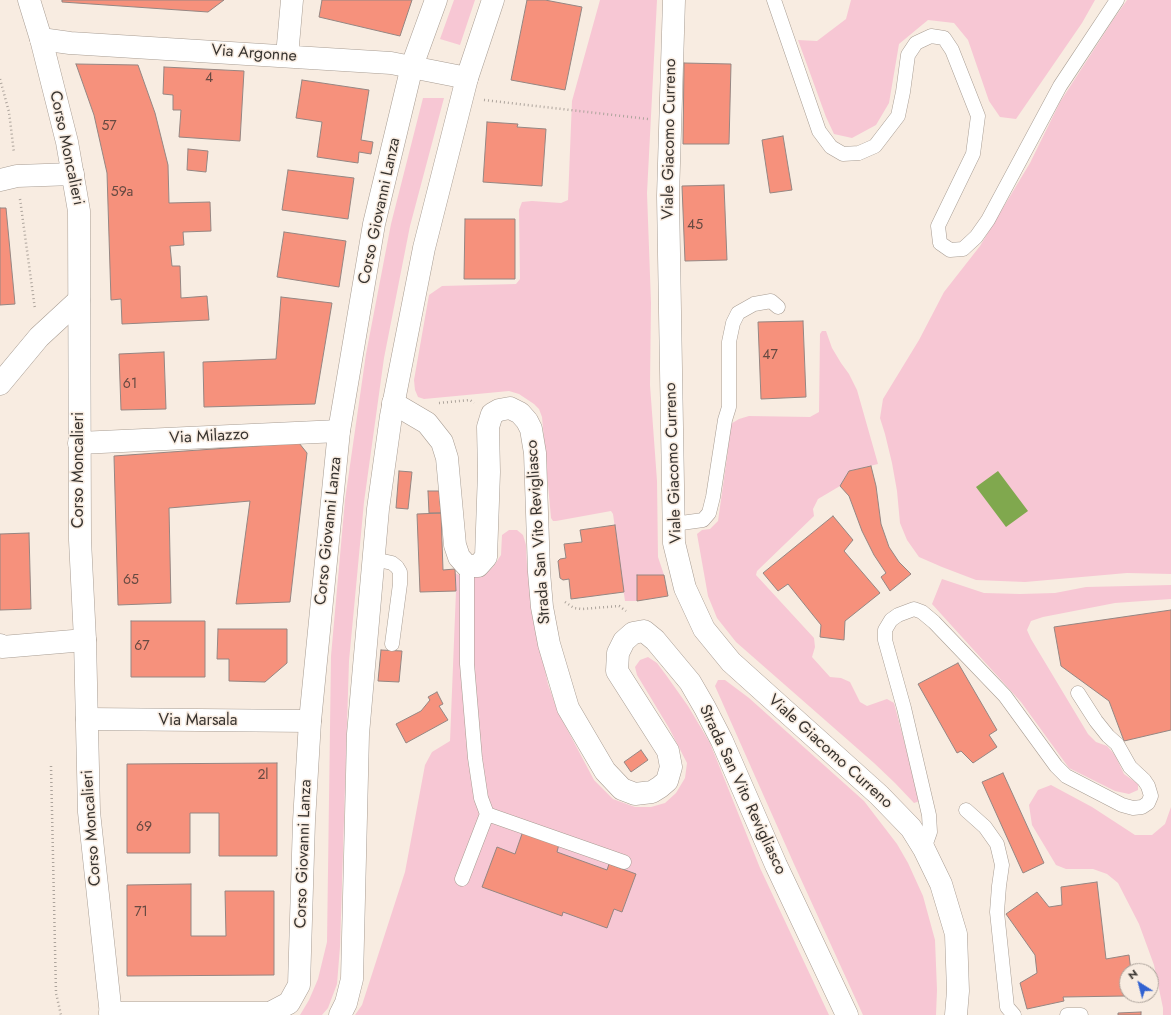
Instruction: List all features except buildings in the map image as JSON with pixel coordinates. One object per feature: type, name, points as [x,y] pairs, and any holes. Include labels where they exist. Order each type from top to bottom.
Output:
[{"type":"street","name":"Corso Moncalieri","points":[[29,0],[67,142],[79,211],[80,540],[85,640],[88,812],[110,1014]]},
{"type":"street","points":[[287,56],[292,0]]},
{"type":"street","name":"Corso Giovanni Lanza","points":[[110,1014],[270,1013],[289,1003],[299,985],[304,821],[310,721],[339,431],[374,224],[412,66],[436,0]]},
{"type":"street","points":[[340,1015],[346,1003],[352,979],[358,734],[378,509],[393,403],[424,248],[465,87],[493,0]]},
{"type":"street","name":"Viale Giacomo Curreno","points":[[674,0],[668,196],[674,543],[685,588],[704,629],[731,662],[879,795],[911,828],[924,849],[941,884],[956,934],[958,991],[956,1015]]},
{"type":"street","name":"Via Argonne","points":[[40,39],[70,43],[391,63],[412,66],[465,87]]},
{"type":"street","points":[[9,178],[73,174]]},
{"type":"street","points":[[0,384],[39,337],[79,300]]},
{"type":"street","points":[[393,403],[427,423],[442,442],[447,458],[455,545],[460,557],[467,566]]},
{"type":"street","name":"Strada San Vito Revigliasco","points":[[467,566],[478,566],[486,557],[489,472],[488,427],[492,414],[499,410],[510,408],[520,413],[527,421],[531,429],[535,453],[539,572],[542,607],[549,644],[568,708],[605,771],[622,790],[635,794],[652,792],[660,787],[667,781],[671,767],[668,751],[617,671],[618,653],[624,641],[633,633],[644,631],[655,640],[690,682],[705,708],[722,742],[779,872],[847,1015]]},
{"type":"street","name":"Via Milazzo","points":[[79,443],[339,431]]},
{"type":"street","points":[[1,646],[85,640]]},
{"type":"street","name":"Via Marsala","points":[[86,719],[310,721]]},
{"type":"lane","points":[[774,0],[819,131],[830,147],[843,154],[859,154],[875,146],[898,116],[908,55],[916,43],[931,36],[944,38],[952,50],[978,116],[973,154],[938,226],[940,243],[950,250],[963,249],[976,236],[988,220],[1060,86],[1118,0]]},
{"type":"lane","points":[[674,524],[703,520],[709,513],[713,497],[725,420],[729,407],[729,342],[733,323],[738,314],[754,304],[770,301],[778,307]]},
{"type":"lane","points":[[374,559],[392,563],[397,566],[400,572],[400,584],[392,644]]},
{"type":"lane","points":[[462,879],[487,814],[481,798],[475,758],[468,671],[467,566]]},
{"type":"lane","points":[[924,849],[930,832],[929,815],[904,708],[885,640],[886,630],[891,620],[898,615],[914,610],[922,612],[934,622],[1004,696],[1056,766],[1066,776],[1122,805],[1133,808],[1142,807],[1148,803],[1151,796],[1148,786],[1144,780],[1130,767],[1117,744],[1108,736],[1096,721],[1078,693]]},
{"type":"lane","points":[[966,810],[985,827],[997,844],[1002,865],[997,912],[1007,1007],[1014,1015]]},
{"type":"lane","points":[[487,814],[624,862]]},
{"type":"lane","points":[[1067,1015],[1081,1015]]},
{"type":"path","points":[[0,79],[9,112],[9,178],[39,337]]},
{"type":"path","points":[[465,87],[652,120],[670,120]]},
{"type":"path","points":[[562,600],[574,608],[582,609],[619,606],[626,611],[633,633]]},
{"type":"path","points":[[51,766],[56,993],[61,1015]]},
{"type":"shaded area","points":[[454,0],[475,0],[460,45],[440,39]]},
{"type":"shaded area","points":[[600,0],[657,0],[647,193],[651,303],[650,385],[657,481],[658,557],[664,575],[637,575],[637,601],[625,601],[613,514],[611,511],[556,521],[553,521],[551,518],[542,417],[539,409],[534,404],[519,394],[509,391],[424,399],[418,397],[415,390],[414,380],[429,295],[442,286],[516,284],[520,279],[519,210],[522,202],[532,201],[561,203],[568,200],[572,101]]},
{"type":"shaded area","points":[[851,0],[1095,0],[1082,23],[1016,119],[1000,117],[989,101],[968,40],[954,23],[928,20],[899,44],[889,103],[876,125],[852,138],[834,134],[826,117],[798,40],[817,41],[846,19]]},
{"type":"shaded area","points":[[1127,0],[1171,0],[1171,574],[1127,573],[1025,582],[976,580],[919,557],[907,540],[900,523],[897,491],[892,463],[880,418],[883,399],[919,340],[944,292],[980,246],[1030,163],[1060,102]]},
{"type":"shaded area","points":[[423,98],[444,98],[410,226],[384,358],[364,502],[349,661],[340,947],[337,984],[328,1008],[322,1015],[300,1015],[309,1000],[318,979],[327,942],[331,656],[345,500],[366,354],[391,224]]},
{"type":"shaded area","points":[[822,331],[826,331],[832,348],[849,374],[857,390],[878,464],[849,471],[840,486],[818,499],[813,509],[814,516],[757,571],[756,575],[814,638],[815,647],[812,657],[830,677],[841,678],[850,682],[860,702],[867,706],[887,699],[894,703],[920,801],[914,803],[874,763],[736,642],[717,618],[708,596],[697,534],[702,530],[710,529],[718,521],[728,450],[729,425],[739,419],[749,416],[810,417],[819,412],[820,334]]},
{"type":"shaded area","points":[[998,471],[1028,511],[1006,527],[976,487]]},
{"type":"shaded area","points":[[509,530],[517,530],[523,535],[526,545],[527,565],[536,628],[548,684],[558,712],[594,780],[613,799],[635,807],[651,807],[665,803],[676,793],[685,778],[687,763],[669,728],[637,675],[635,667],[640,660],[648,657],[657,663],[666,675],[688,706],[710,743],[760,868],[829,1015],[355,1015],[362,1005],[405,872],[425,765],[432,752],[450,741],[456,591],[455,573],[463,577],[472,578],[485,574],[493,567],[501,555],[502,535]]},
{"type":"shaded area","points":[[942,579],[984,593],[1020,594],[1055,593],[1086,587],[1171,585],[1171,599],[1115,603],[1043,617],[1031,621],[1027,630],[1088,734],[1096,742],[1107,746],[1115,755],[1124,774],[1138,784],[1138,790],[1129,794],[1115,791],[1069,768],[1021,702],[932,604]]},
{"type":"shaded area","points":[[718,680],[725,680],[749,698],[864,801],[897,844],[908,863],[923,896],[935,940],[937,990],[936,1015],[863,1015],[715,686]]},
{"type":"shaded area","points":[[1051,785],[1092,807],[1135,835],[1152,835],[1165,824],[1171,807],[1171,1015],[1163,1015],[1159,989],[1159,963],[1153,963],[1139,924],[1118,883],[1107,874],[1093,869],[1066,869],[1056,865],[1032,825],[1029,805],[1038,790]]}]
